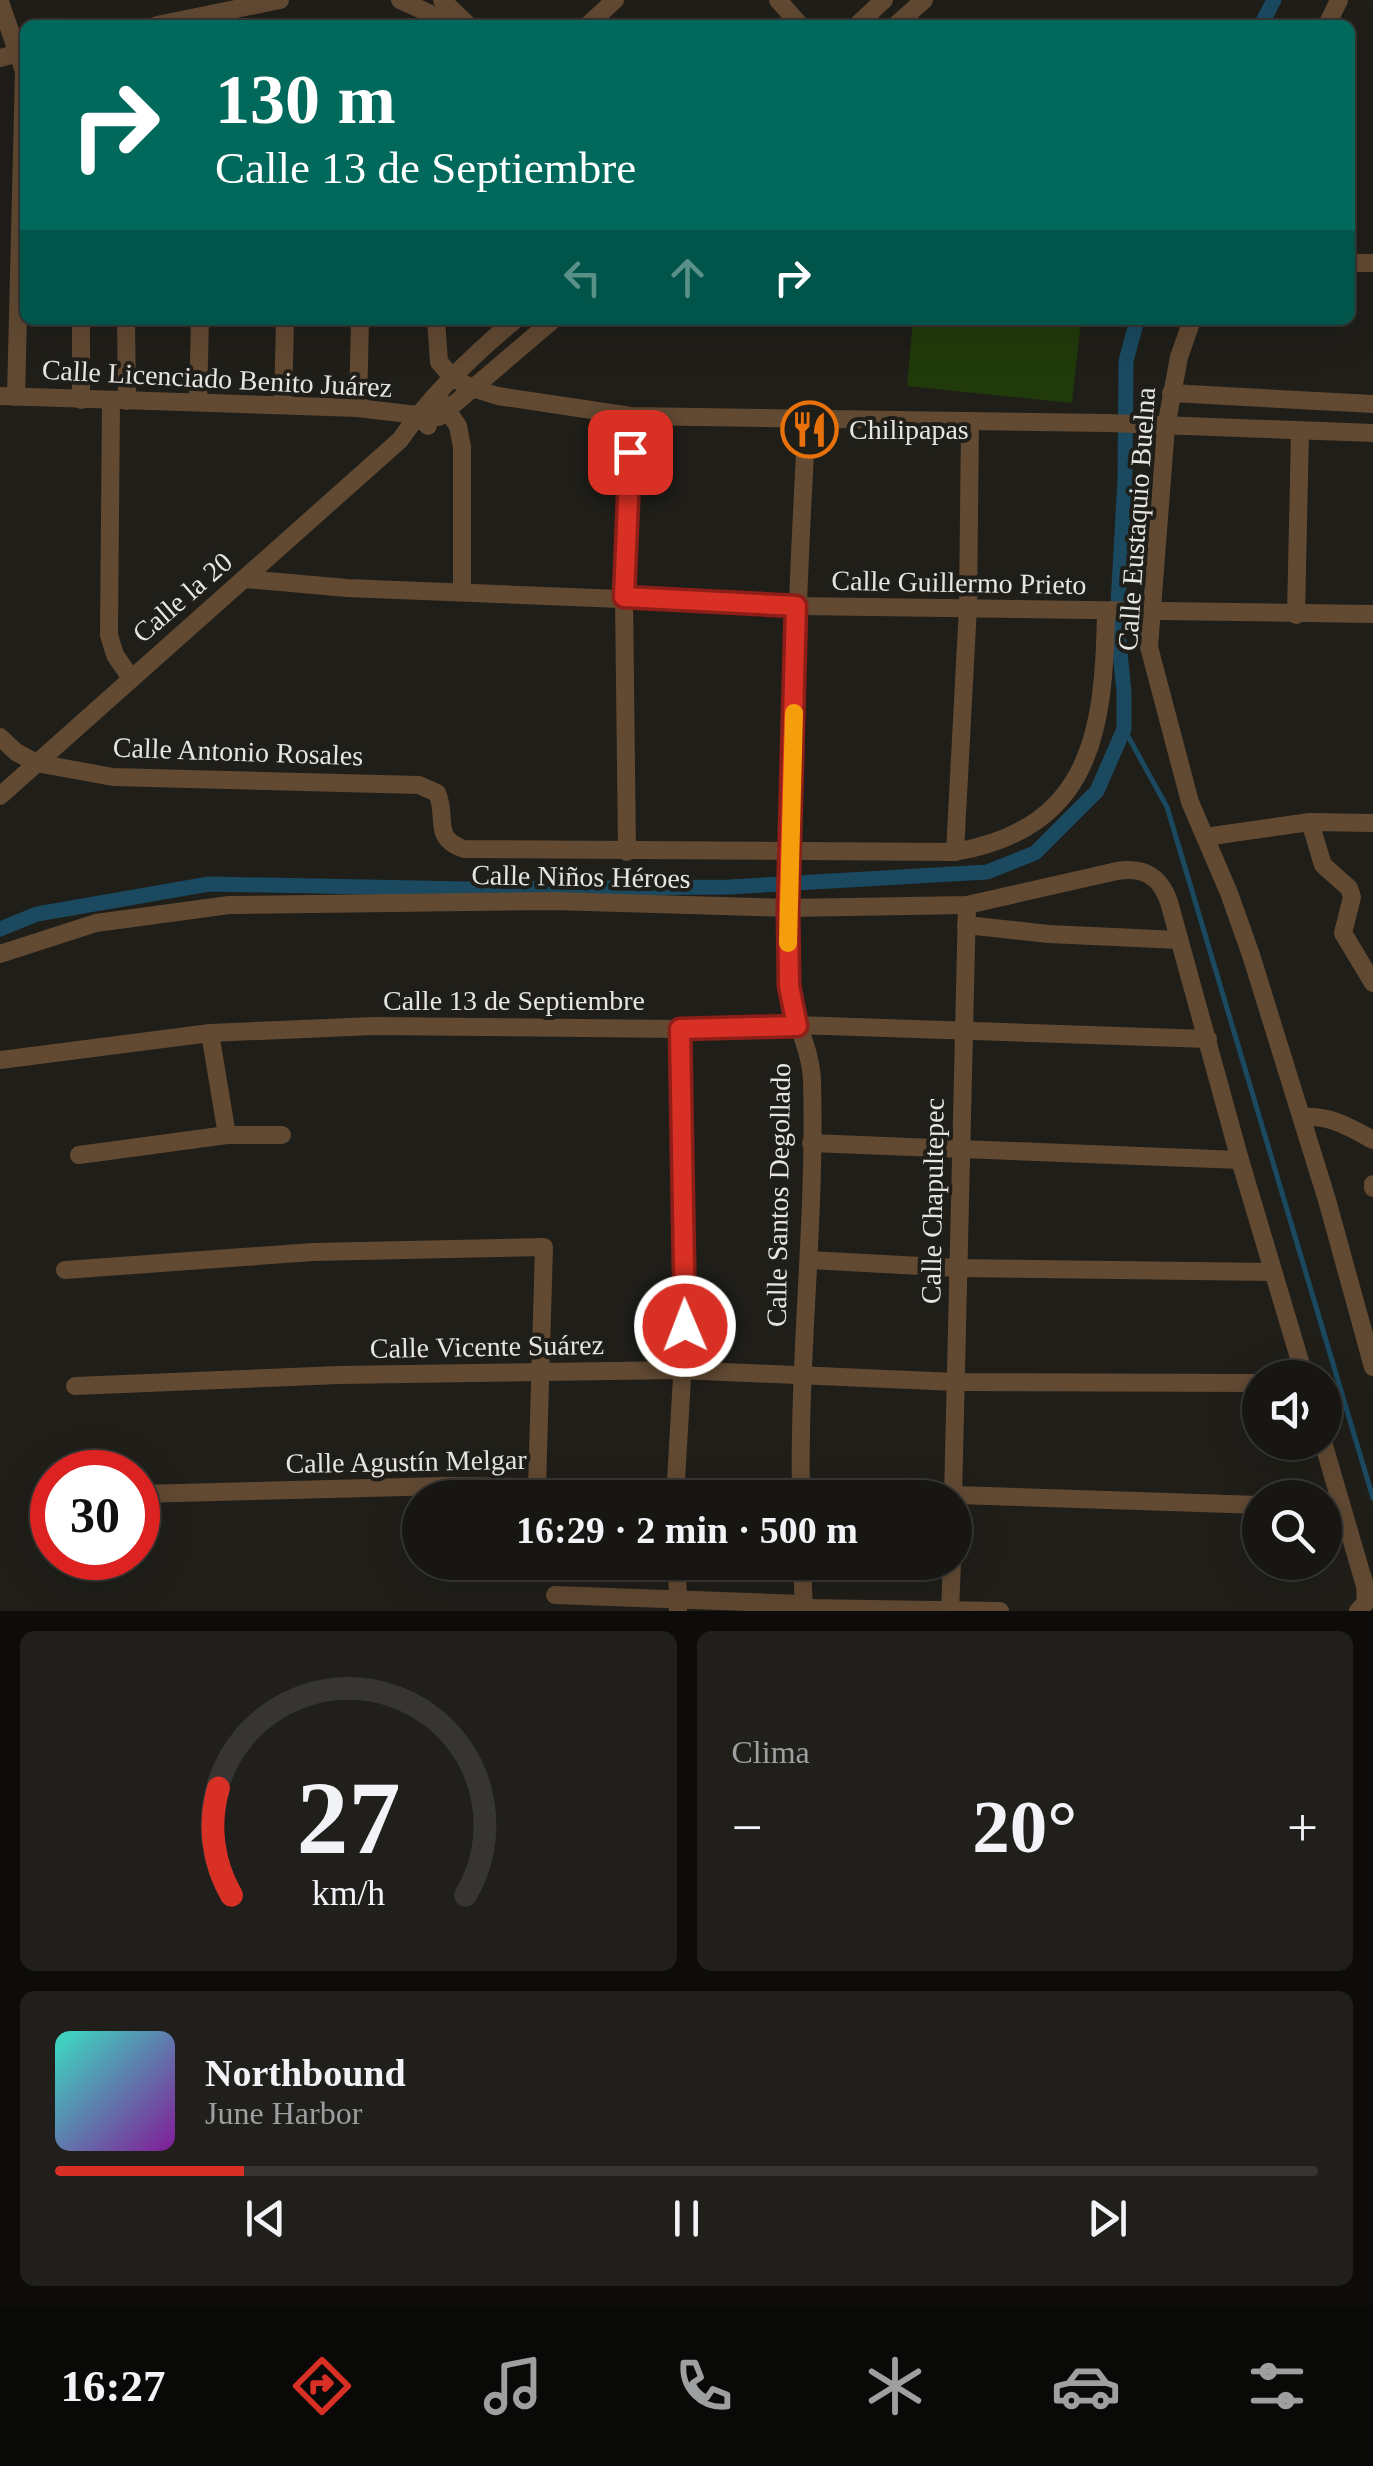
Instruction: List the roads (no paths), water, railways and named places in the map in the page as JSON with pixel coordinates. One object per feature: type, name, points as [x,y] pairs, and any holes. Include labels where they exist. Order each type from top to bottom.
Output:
[{"type":"street","points":[[206,7],[280,0]]},
{"type":"street","points":[[400,0],[444,20]]},
{"type":"street","points":[[442,0],[463,20]]},
{"type":"street","points":[[593,20],[614,0]]},
{"type":"street","points":[[778,0],[796,20]]},
{"type":"street","points":[[862,20],[884,0]]},
{"type":"street","points":[[902,20],[924,0]]},
{"type":"street","points":[[0,2],[15,54]]},
{"type":"street","points":[[8,396],[20,215]]},
{"type":"street","points":[[80,325],[81,400]]},
{"type":"street","points":[[126,325],[108,635],[131,678]]},
{"type":"street","points":[[198,402],[200,325]]},
{"type":"street","points":[[283,405],[285,325]]},
{"type":"street","points":[[358,408],[360,325]]},
{"type":"street","points":[[436,325],[439,362],[453,378],[472,388],[498,396],[632,416],[970,420],[1373,433]]},
{"type":"street","name":"Calle la 20","points":[[442,402],[453,378],[506,325]]},
{"type":"street","name":"Calle la 20","points":[[0,796],[442,402],[472,388],[547,325]]},
{"type":"street","name":"Calle Eustaquio Buelna","points":[[1190,325],[1160,427],[1149,647],[1190,802],[1252,955],[1373,1367]]},
{"type":"street","points":[[1170,393],[1373,404]]},
{"type":"street","name":"Calle Licenciado Benito Juárez","points":[[8,396],[358,408],[423,421]]},
{"type":"street","points":[[442,402],[458,426],[462,446],[462,592]]},
{"type":"street","points":[[632,416],[624,597],[627,852],[791,856],[955,852],[1005,840],[1044,816],[1066,794],[1092,748],[1105,678],[1109,612]]},
{"type":"street","name":"Calle Santos Degollado","points":[[801,1480],[801,1374],[809,1260],[810,1061],[797,1026],[789,986],[788,902],[796,606],[807,417]]},
{"type":"street","points":[[955,852],[968,607],[970,420]]},
{"type":"street","points":[[1296,615],[1300,431]]},
{"type":"street","name":"Calle Guillermo Prieto","points":[[246,579],[346,588],[796,606],[1373,614]]},
{"type":"street","points":[[0,737],[36,763]]},
{"type":"street","name":"Calle Antonio Rosales","points":[[36,763],[113,777],[406,783],[437,793],[448,842],[464,849],[627,852]]},
{"type":"street","points":[[1204,836],[1310,822],[1373,823]]},
{"type":"street","points":[[1310,822],[1323,865],[1349,888],[1350,904],[1342,933],[1373,983]]},
{"type":"street","name":"Calle Niños Héroes","points":[[0,954],[96,923],[246,904],[553,901],[966,905],[1134,868],[1158,882],[1170,902],[1179,940]]},
{"type":"street","name":"Calle Chapultepec","points":[[953,1480],[966,905]]},
{"type":"street","points":[[966,925],[1048,934],[1179,940],[1299,1360]]},
{"type":"street","name":"Calle 13 de Septiembre","points":[[0,1060],[210,1034],[454,1025],[680,1029],[797,1026],[1208,1039]]},
{"type":"street","points":[[676,1480],[685,1326],[680,1029]]},
{"type":"street","points":[[210,1034],[227,1135]]},
{"type":"street","points":[[1302,1118],[1320,1116],[1373,1140]]},
{"type":"street","points":[[79,1155],[227,1135],[282,1135]]},
{"type":"street","points":[[811,1143],[1240,1160]]},
{"type":"street","points":[[65,1270],[313,1252],[544,1247],[537,1480]]},
{"type":"street","points":[[809,1260],[958,1268],[1272,1272]]},
{"type":"street","name":"Calle Vicente Suárez","points":[[74,1386],[338,1374],[680,1370],[956,1382],[1242,1383]]},
{"type":"street","name":"Calle Agustín Melgar","points":[[160,1493],[402,1487]]},
{"type":"street","points":[[972,1497],[1242,1504]]},
{"type":"street","points":[[1342,1528],[1365,1586],[1366,1602],[1358,1611]]},
{"type":"street","points":[[802,1580],[803,1608]]},
{"type":"street","points":[[950,1610],[951,1580]]},
{"type":"street","points":[[555,1594],[678,1604],[1000,1611]]},
{"type":"waterway","points":[[1264,20],[1274,0]]},
{"type":"waterway","points":[[0,929],[37,914],[209,884],[468,889],[729,887],[987,872],[1035,853],[1097,791],[1124,729],[1117,622],[1125,479],[1126,361],[1136,325]]},
{"type":"waterway","points":[[1124,729],[1167,807],[1373,1498]]},
{"type":"place","name":"Chilipapas","points":[[810,429]]}]
